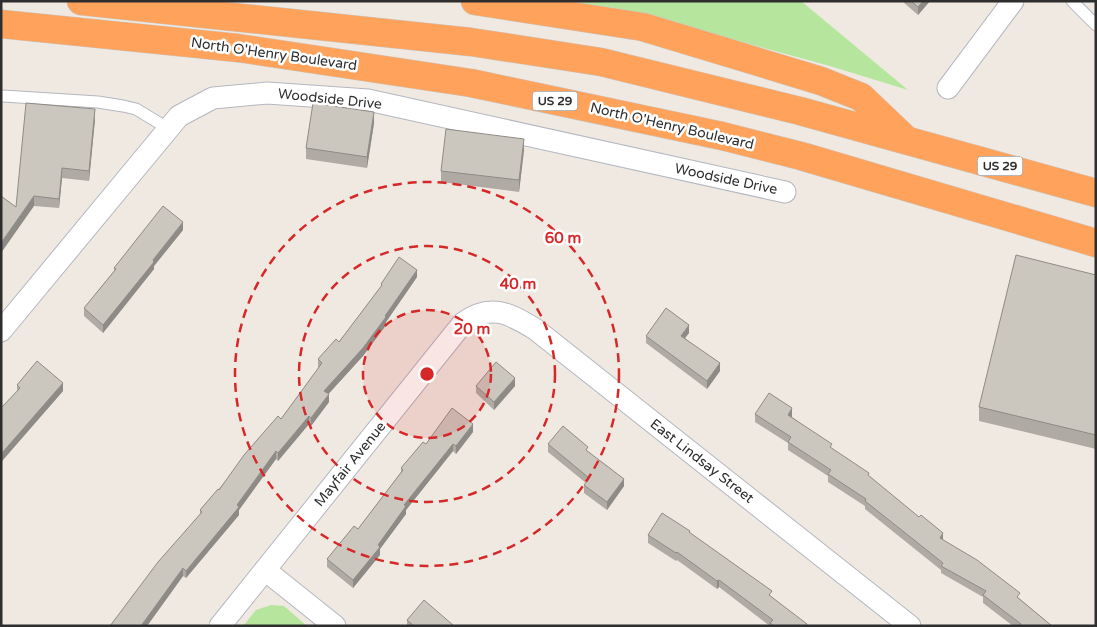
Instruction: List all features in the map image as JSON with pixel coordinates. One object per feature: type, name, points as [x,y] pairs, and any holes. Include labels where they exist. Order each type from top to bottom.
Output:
[{"type":"highway","name":"US 29","points":[[81,1],[471,42],[601,62],[800,111],[1096,193]]},
{"type":"highway","points":[[475,1],[643,27],[821,81],[861,96],[905,139]]},
{"type":"highway","name":"North O'Henry Boulevard","points":[[1,24],[238,48],[471,83],[722,136],[801,156],[1096,243]]},
{"type":"street","points":[[948,88],[1013,1]]},
{"type":"street","name":"Woodside Drive","points":[[1,331],[179,116],[214,98],[267,93],[368,100],[785,192]]},
{"type":"street","name":"Mayfair Avenue","points":[[220,626],[464,322],[474,315],[487,311]]},
{"type":"street","name":"East Lindsay Street","points":[[487,311],[519,319],[535,329],[910,626]]},
{"type":"street","points":[[265,570],[335,626]]},
{"type":"lane","points":[[1072,1],[1096,25]]},
{"type":"lane","points":[[3,96],[98,102],[123,106],[136,109],[169,128]]},
{"type":"green space","points":[[566,1],[801,1],[908,90],[830,66],[620,9]]},
{"type":"green space","points":[[271,605],[284,606],[307,626],[243,626],[256,610]]},
{"type":"building","points":[[911,1],[923,1],[918,7]]},
{"type":"building","points":[[26,103],[95,109],[89,171],[62,168],[59,199],[34,196],[1,243],[1,196],[16,207]]},
{"type":"building","points":[[313,103],[374,112],[367,157],[306,148]]},
{"type":"building","points":[[446,129],[524,139],[519,180],[441,171]]},
{"type":"building","points":[[163,206],[183,222],[153,260],[154,262],[103,325],[84,308]]},
{"type":"building","points":[[1016,255],[1096,275],[1096,435],[979,407]]},
{"type":"building","points":[[399,257],[417,270],[363,348],[324,391],[329,394],[311,418],[309,416],[278,453],[276,451],[237,505],[239,507],[186,571],[183,568],[141,626],[110,626],[158,562],[202,512],[200,510],[219,490],[244,455],[278,416],[281,419],[322,363],[318,359],[336,339],[339,342],[382,285]]},
{"type":"building","points":[[666,308],[689,325],[681,336],[720,363],[707,381],[646,336]]},
{"type":"building","points":[[37,361],[63,383],[2,453],[1,408],[20,388],[17,385]]},
{"type":"building","points":[[496,362],[515,378],[494,402],[476,386]]},
{"type":"building","points":[[769,393],[792,408],[788,415],[832,444],[830,447],[869,473],[868,475],[919,517],[921,515],[943,533],[940,538],[977,560],[1020,593],[1017,597],[1052,626],[1020,626],[1021,624],[983,595],[986,591],[941,566],[943,563],[865,501],[866,499],[828,474],[831,470],[788,442],[791,437],[755,414]]},
{"type":"building","points":[[452,408],[473,424],[456,446],[453,444],[404,505],[406,506],[378,545],[380,547],[353,580],[327,559],[354,526],[358,529],[403,470],[401,468],[423,442],[426,444]]},
{"type":"building","points":[[563,426],[588,447],[586,450],[624,479],[607,502],[584,485],[589,478],[548,444]]},
{"type":"building","points":[[662,513],[690,531],[772,591],[769,595],[807,624],[806,626],[774,626],[770,623],[773,620],[719,580],[717,581],[677,552],[648,535]]},
{"type":"building","points":[[424,600],[453,626],[414,626],[407,620]]}]
